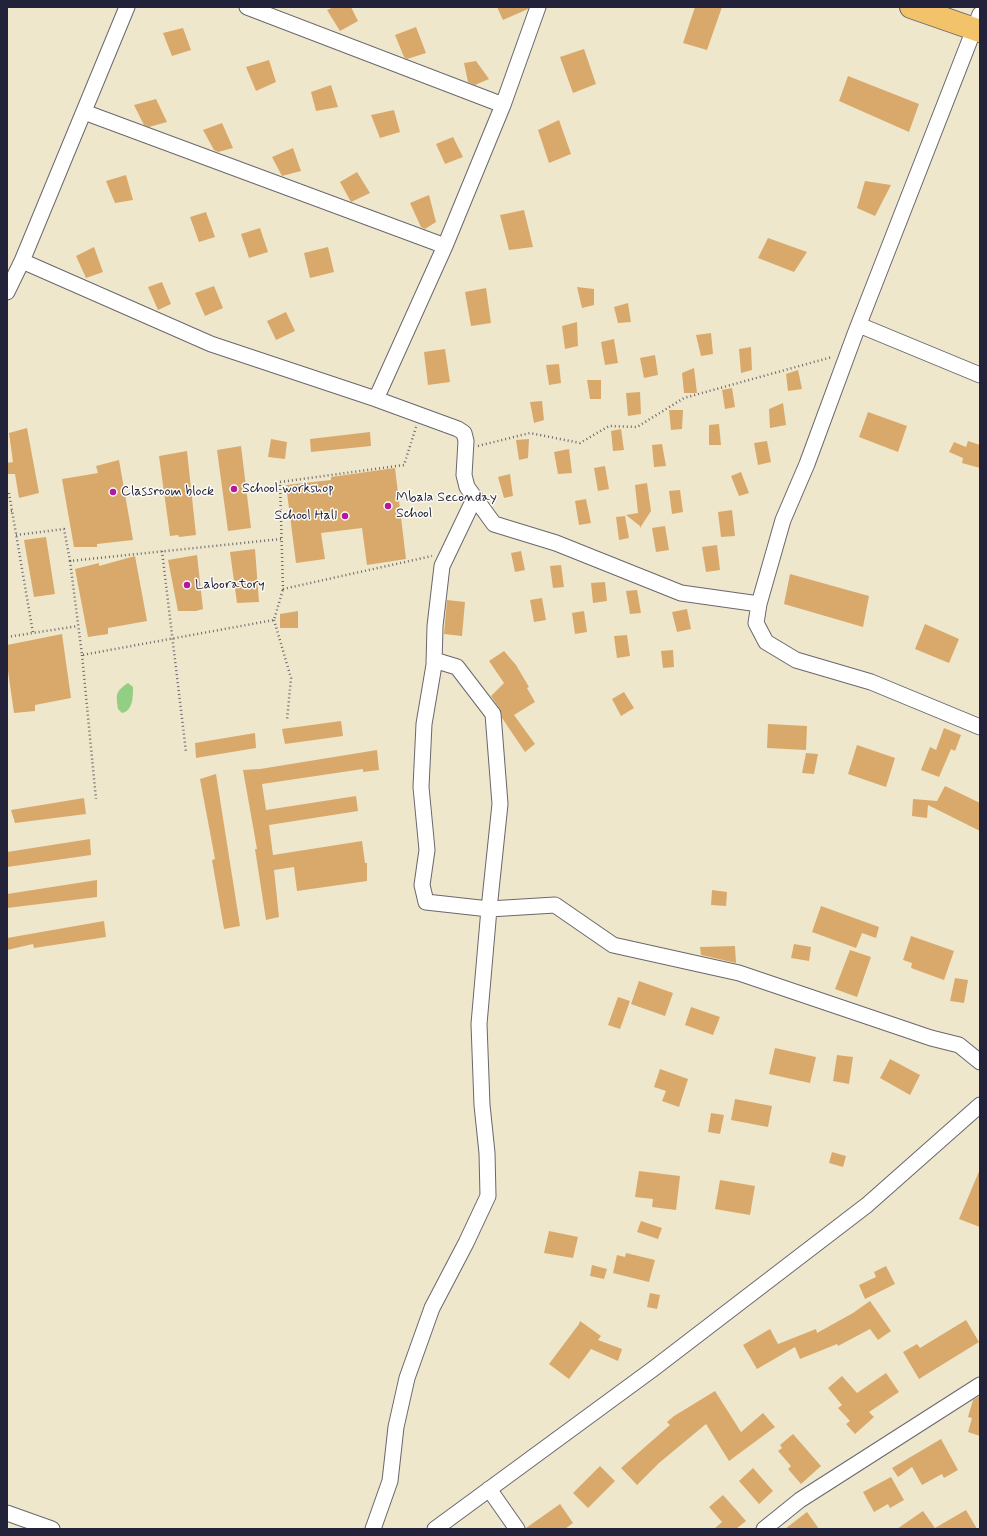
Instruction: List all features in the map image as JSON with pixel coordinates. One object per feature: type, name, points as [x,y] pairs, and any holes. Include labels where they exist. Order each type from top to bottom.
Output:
[{"type":"main road","points":[[911,7],[978,25]]},
{"type":"street","points":[[7,292],[22,261],[127,7]]},
{"type":"street","points":[[247,7],[503,105]]},
{"type":"street","points":[[376,399],[445,246],[503,105],[538,7]]},
{"type":"street","points":[[978,25],[858,324],[807,464],[783,520],[759,604],[756,623],[766,642],[796,660],[871,682],[980,727]]},
{"type":"street","points":[[84,112],[445,246]]},
{"type":"street","points":[[22,261],[211,344],[376,399],[458,429],[464,433],[466,441],[464,475],[467,487],[494,524],[556,542],[681,593],[759,604]]},
{"type":"street","points":[[858,324],[980,375]]},
{"type":"street","points":[[475,497],[442,566],[435,626],[434,660],[424,724],[421,787],[426,850],[422,885],[426,902],[489,908],[555,905],[613,945],[739,973],[931,1038],[959,1045],[980,1062]]},
{"type":"street","points":[[373,1529],[390,1481],[396,1426],[406,1378],[432,1308],[466,1243],[488,1196],[487,1153],[482,1105],[479,1024],[500,804],[492,714],[457,667],[434,660]]},
{"type":"street","points":[[435,1529],[653,1369],[867,1205],[980,1105]]},
{"type":"street","points":[[764,1529],[800,1500],[980,1385]]},
{"type":"street","points":[[489,1489],[517,1529]]},
{"type":"street","points":[[7,1513],[52,1529]]},
{"type":"path","points":[[466,449],[530,433],[580,443],[609,426],[637,427],[684,398],[848,353]]},
{"type":"path","points":[[287,720],[291,678],[274,620],[283,589],[280,482],[404,465],[420,415]]},
{"type":"path","points":[[9,493],[33,633]]},
{"type":"path","points":[[7,512],[12,511]]},
{"type":"path","points":[[16,536],[64,529],[70,561],[82,656],[96,799]]},
{"type":"path","points":[[70,561],[282,539]]},
{"type":"path","points":[[162,552],[174,638],[186,752]]},
{"type":"path","points":[[283,589],[435,556]]},
{"type":"path","points":[[82,656],[274,620]]},
{"type":"path","points":[[7,637],[78,626]]},
{"type":"green space","points":[[128,683],[133,687],[132,699],[128,710],[122,713],[118,709],[117,694]]},
{"type":"building","points":[[334,7],[351,7],[358,21],[340,31],[327,10]]},
{"type":"building","points":[[497,7],[528,7],[528,9],[503,20]]},
{"type":"building","points":[[695,7],[722,7],[707,50],[683,43]]},
{"type":"building","points":[[416,27],[426,53],[407,59],[404,57],[395,35]]},
{"type":"building","points":[[183,28],[191,50],[172,56],[163,33]]},
{"type":"building","points":[[584,49],[596,84],[573,93],[560,57]]},
{"type":"building","points":[[269,60],[276,82],[256,91],[246,67]]},
{"type":"building","points":[[476,61],[489,79],[475,85],[468,82],[464,63]]},
{"type":"building","points":[[848,76],[919,104],[909,132],[839,101]]},
{"type":"building","points":[[331,85],[338,107],[316,111],[311,92]]},
{"type":"building","points":[[156,99],[167,122],[149,127],[144,125],[134,105]]},
{"type":"building","points":[[394,110],[400,132],[380,138],[371,115]]},
{"type":"building","points":[[559,120],[571,154],[549,163],[538,130]]},
{"type":"building","points":[[222,123],[233,148],[218,152],[214,150],[203,130]]},
{"type":"building","points":[[453,137],[463,157],[445,164],[436,144]]},
{"type":"building","points":[[293,148],[301,171],[282,176],[272,157]]},
{"type":"building","points":[[357,172],[370,193],[351,202],[340,182]]},
{"type":"building","points":[[126,175],[133,200],[115,203],[106,181]]},
{"type":"building","points":[[865,181],[891,185],[875,216],[857,208]]},
{"type":"building","points":[[429,195],[436,222],[425,229],[421,227],[410,203]]},
{"type":"building","points":[[524,210],[533,247],[509,250],[500,215]]},
{"type":"building","points":[[206,212],[215,237],[199,242],[190,217]]},
{"type":"building","points":[[260,228],[268,252],[249,258],[241,234]]},
{"type":"building","points":[[768,238],[807,252],[794,272],[758,258]]},
{"type":"building","points":[[94,247],[103,272],[86,278],[76,256]]},
{"type":"building","points":[[328,247],[334,272],[310,278],[304,253]]},
{"type":"building","points":[[162,282],[171,304],[158,310],[148,287]]},
{"type":"building","points":[[214,286],[223,308],[205,316],[195,293]]},
{"type":"building","points":[[577,287],[594,289],[594,305],[582,308]]},
{"type":"building","points":[[486,288],[491,323],[471,326],[465,292]]},
{"type":"building","points":[[628,303],[631,322],[618,323],[614,307]]},
{"type":"building","points":[[286,312],[295,331],[276,340],[267,321]]},
{"type":"building","points":[[577,322],[578,346],[565,349],[562,326]]},
{"type":"building","points":[[711,333],[713,354],[701,356],[696,335]]},
{"type":"building","points":[[614,339],[618,363],[605,365],[601,342]]},
{"type":"building","points":[[751,347],[752,370],[741,373],[739,349]]},
{"type":"building","points":[[445,349],[450,382],[428,385],[424,352]]},
{"type":"building","points":[[655,355],[658,375],[644,378],[640,358]]},
{"type":"building","points":[[559,364],[561,383],[549,385],[546,365]]},
{"type":"building","points":[[694,368],[697,393],[684,393],[682,373]]},
{"type":"building","points":[[798,370],[802,389],[788,391],[786,374]]},
{"type":"building","points":[[587,380],[601,380],[601,399],[590,399]]},
{"type":"building","points":[[732,388],[735,407],[725,409],[722,390]]},
{"type":"building","points":[[640,392],[641,414],[628,416],[626,393]]},
{"type":"building","points":[[542,401],[544,420],[534,423],[530,402]]},
{"type":"building","points":[[783,403],[786,425],[770,428],[769,409]]},
{"type":"building","points":[[669,410],[683,410],[682,429],[671,430]]},
{"type":"building","points":[[868,412],[907,426],[898,452],[859,437]]},
{"type":"building","points":[[719,424],[721,445],[709,445],[709,425]]},
{"type":"building","points":[[27,428],[39,493],[19,498],[15,474],[7,474],[7,463],[13,462],[9,433]]},
{"type":"building","points":[[621,429],[624,450],[613,451],[611,431]]},
{"type":"building","points":[[370,432],[371,446],[311,452],[310,439]]},
{"type":"building","points":[[271,439],[287,442],[285,459],[268,457]]},
{"type":"building","points":[[529,439],[528,458],[519,460],[516,440]]},
{"type":"building","points":[[767,441],[771,462],[758,465],[754,443]]},
{"type":"building","points":[[968,441],[980,445],[980,468],[962,463],[963,458],[949,452],[954,442],[966,447]]},
{"type":"building","points":[[662,444],[666,466],[654,467],[652,445]]},
{"type":"building","name":"School workshop","points":[[241,446],[251,528],[228,531],[217,450]]},
{"type":"building","points":[[569,449],[572,473],[558,474],[554,452]]},
{"type":"building","name":"Laboratory","points":[[187,451],[196,535],[179,537],[178,535],[170,536],[159,456]]},
{"type":"building","name":"Classroom block","points":[[119,460],[133,540],[97,544],[97,547],[74,547],[62,479],[98,473],[96,466]]},
{"type":"building","points":[[605,466],[609,489],[598,491],[594,468]]},
{"type":"building","name":"School Hall","points":[[395,468],[406,559],[367,565],[362,528],[321,533],[325,559],[296,563],[286,485],[331,480],[331,477]]},
{"type":"building","points":[[741,472],[749,493],[739,496],[731,476]]},
{"type":"building","points":[[510,474],[513,496],[504,498],[498,477]]},
{"type":"building","points":[[647,483],[651,511],[640,528],[640,526],[626,515],[638,513],[635,485]]},
{"type":"building","points":[[680,490],[683,512],[672,514],[669,491]]},
{"type":"building","points":[[586,499],[591,523],[579,525],[575,501]]},
{"type":"building","points":[[732,510],[735,536],[721,537],[718,512]]},
{"type":"building","points":[[625,516],[629,538],[619,540],[616,517]]},
{"type":"building","points":[[665,526],[669,550],[656,552],[652,528]]},
{"type":"building","points":[[46,537],[55,594],[34,597],[24,540]]},
{"type":"building","points":[[717,545],[720,570],[706,572],[702,547]]},
{"type":"building","points":[[255,549],[259,602],[237,603],[230,552]]},
{"type":"building","points":[[521,551],[525,570],[515,572],[511,553]]},
{"type":"building","name":"Laboratory","points":[[197,555],[203,609],[196,611],[178,611],[168,560]]},
{"type":"building","points":[[135,556],[147,621],[108,628],[108,634],[88,637],[75,569],[99,563],[99,566]]},
{"type":"building","points":[[561,565],[564,587],[553,588],[550,566]]},
{"type":"building","points":[[790,574],[869,596],[863,627],[784,604]]},
{"type":"building","points":[[605,582],[607,601],[593,603],[591,583]]},
{"type":"building","points":[[637,590],[641,613],[630,614],[626,591]]},
{"type":"building","points":[[542,598],[546,620],[534,622],[530,600]]},
{"type":"building","points":[[447,600],[465,602],[462,636],[444,634]]},
{"type":"building","points":[[687,609],[691,629],[677,632],[672,612]]},
{"type":"building","points":[[298,611],[298,628],[280,628],[280,614]]},
{"type":"building","points":[[584,611],[587,632],[575,634],[572,613]]},
{"type":"building","points":[[925,624],[959,639],[949,663],[915,649]]},
{"type":"building","points":[[62,634],[71,698],[35,705],[35,711],[14,713],[7,664],[7,645]]},
{"type":"building","points":[[627,635],[630,656],[617,658],[614,636]]},
{"type":"building","points":[[673,650],[674,667],[663,668],[661,651]]},
{"type":"building","points":[[504,651],[516,665],[529,687],[527,688],[535,702],[514,715],[535,744],[525,752],[502,718],[500,709],[491,696],[504,683],[489,661]]},
{"type":"building","points":[[624,692],[634,708],[621,716],[612,699]]},
{"type":"building","points":[[341,721],[343,736],[285,744],[282,729]]},
{"type":"building","points":[[768,724],[807,726],[806,750],[767,748]]},
{"type":"building","points":[[944,728],[961,735],[955,751],[951,749],[939,777],[921,770],[930,747],[936,750]]},
{"type":"building","points":[[255,733],[256,748],[196,758],[195,743]]},
{"type":"building","points":[[857,745],[895,758],[886,787],[848,774]]},
{"type":"building","points":[[377,750],[379,770],[363,772],[363,769],[262,784],[266,810],[356,796],[358,811],[269,825],[273,855],[362,841],[365,863],[367,863],[367,881],[297,891],[294,867],[274,870],[279,917],[266,920],[255,849],[257,849],[243,770],[260,769]]},
{"type":"building","points":[[806,753],[818,754],[814,774],[802,773]]},
{"type":"building","points":[[216,774],[240,926],[224,929],[212,860],[215,859],[200,779]]},
{"type":"building","points":[[945,786],[980,803],[980,831],[928,805],[927,818],[912,816],[913,799],[937,801]]},
{"type":"building","points":[[84,798],[86,814],[15,823],[11,810]]},
{"type":"building","points":[[90,839],[91,855],[7,867],[7,852]]},
{"type":"building","points":[[97,880],[97,897],[7,908],[7,894]]},
{"type":"building","points":[[712,890],[727,892],[726,906],[711,905]]},
{"type":"building","points":[[821,906],[879,927],[876,938],[862,933],[856,948],[812,932]]},
{"type":"building","points":[[104,921],[106,937],[34,948],[33,944],[7,950],[7,938]]},
{"type":"building","points":[[911,936],[954,951],[944,980],[911,968],[912,963],[903,960]]},
{"type":"building","points":[[794,944],[811,947],[809,961],[791,958]]},
{"type":"building","points":[[735,946],[736,963],[701,955],[700,947]]},
{"type":"building","points":[[850,950],[871,957],[857,997],[835,989]]},
{"type":"building","points":[[955,978],[968,980],[964,1003],[950,1001]]},
{"type":"building","points":[[639,981],[673,993],[665,1016],[631,1004]]},
{"type":"building","points":[[618,997],[630,1001],[620,1029],[608,1025]]},
{"type":"building","points":[[691,1007],[720,1017],[713,1035],[685,1025]]},
{"type":"building","points":[[775,1048],[816,1057],[810,1083],[769,1074]]},
{"type":"building","points":[[837,1055],[853,1057],[849,1084],[833,1081]]},
{"type":"building","points":[[890,1059],[920,1075],[910,1095],[880,1078]]},
{"type":"building","points":[[660,1069],[688,1079],[679,1107],[662,1101],[666,1091],[654,1087]]},
{"type":"building","points":[[735,1099],[772,1106],[768,1127],[731,1120]]},
{"type":"building","points":[[711,1113],[724,1115],[720,1134],[708,1132]]},
{"type":"building","points":[[832,1152],[846,1156],[843,1167],[829,1163]]},
{"type":"building","points":[[980,1169],[980,1227],[959,1219]]},
{"type":"building","points":[[639,1171],[680,1176],[676,1210],[652,1207],[653,1199],[635,1197]]},
{"type":"building","points":[[720,1180],[755,1186],[750,1215],[715,1209]]},
{"type":"building","points":[[641,1221],[662,1228],[658,1239],[637,1232]]},
{"type":"building","points":[[549,1231],[578,1237],[573,1258],[544,1253]]},
{"type":"building","points":[[626,1253],[655,1260],[649,1282],[613,1273],[617,1255],[625,1257]]},
{"type":"building","points":[[592,1265],[607,1269],[604,1279],[590,1276]]},
{"type":"building","points":[[886,1266],[895,1284],[865,1299],[859,1285],[876,1277],[874,1272]]},
{"type":"building","points":[[650,1293],[660,1295],[657,1309],[647,1307]]},
{"type":"building","points":[[870,1301],[891,1331],[878,1340],[870,1329],[838,1346],[837,1344],[800,1359],[795,1347],[757,1369],[743,1345],[770,1329],[778,1344],[816,1329],[817,1333],[853,1313]]},
{"type":"building","points":[[966,1320],[979,1342],[919,1379],[903,1352],[917,1344],[920,1348]]},
{"type":"building","points":[[580,1321],[601,1336],[598,1340],[622,1349],[618,1361],[591,1349],[569,1379],[549,1364]]},
{"type":"building","points":[[886,1373],[899,1392],[869,1412],[874,1417],[855,1434],[846,1424],[850,1421],[838,1408],[842,1405],[828,1388],[842,1376],[857,1393]]},
{"type":"building","points":[[715,1391],[741,1432],[763,1413],[775,1427],[729,1461],[706,1424],[659,1463],[637,1485],[621,1468],[670,1425],[667,1422],[674,1416]]},
{"type":"building","points":[[980,1396],[980,1436],[968,1432],[972,1418],[968,1417],[973,1400]]},
{"type":"building","points":[[793,1434],[821,1466],[801,1484],[788,1469],[791,1466],[778,1451],[782,1448],[780,1445]]},
{"type":"building","points":[[941,1439],[958,1470],[944,1478],[942,1474],[922,1485],[912,1467],[898,1477],[892,1468]]},
{"type":"building","points":[[600,1466],[615,1481],[588,1508],[573,1493]]},
{"type":"building","points":[[753,1468],[773,1491],[759,1504],[739,1481]]},
{"type":"building","points":[[891,1477],[904,1500],[890,1508],[888,1504],[874,1512],[863,1492]]},
{"type":"building","points":[[723,1495],[746,1521],[736,1529],[714,1529],[722,1522],[709,1507]]},
{"type":"building","points":[[560,1504],[573,1523],[565,1529],[526,1529],[526,1528]]},
{"type":"building","points":[[966,1510],[977,1529],[897,1529],[923,1511],[935,1528]]},
{"type":"building","points":[[807,1512],[819,1529],[785,1529]]},
{"type":"place","name":"School workshop","points":[[234,489]]},
{"type":"place","name":"Classroom block","points":[[113,492]]},
{"type":"place","name":"Mbala Seconday School","points":[[388,506]]},
{"type":"place","name":"School Hall","points":[[345,516]]},
{"type":"place","name":"Laboratory","points":[[187,585]]}]
